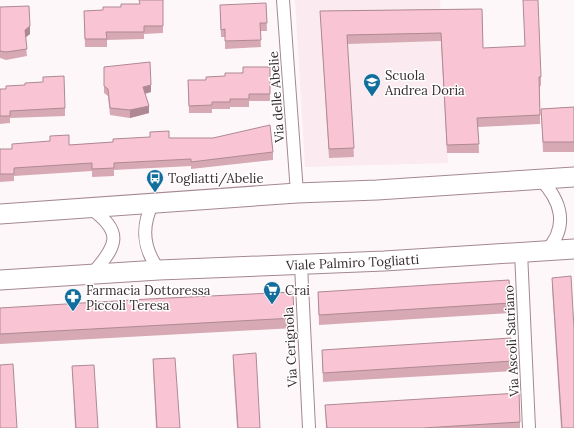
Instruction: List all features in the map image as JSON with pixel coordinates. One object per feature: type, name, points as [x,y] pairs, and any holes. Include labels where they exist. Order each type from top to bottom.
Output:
[{"type":"main road","points":[[0,214],[153,202],[297,193],[377,190],[574,177]]},
{"type":"main road","name":"Viale Palmiro Togliatti","points":[[0,280],[158,270],[384,261],[574,249]]},
{"type":"street","name":"Via delle Abelie","points":[[283,0],[297,193]]},
{"type":"street","points":[[540,179],[552,192],[560,210],[558,229],[554,240],[547,250]]},
{"type":"street","points":[[153,202],[146,220],[145,237],[149,256],[158,270]]},
{"type":"street","points":[[89,207],[109,224],[114,237],[109,254],[92,274]]},
{"type":"street","name":"Via Ascoli Satriano","points":[[521,252],[529,428]]},
{"type":"street","name":"Via Cerignola","points":[[301,264],[308,428]]},
{"type":"shaded area","name":"Scuola Andrea Doria","points":[[295,0],[440,0],[448,163],[305,167]]},
{"type":"building","points":[[139,0],[163,0],[163,26],[144,26],[144,32],[106,32],[107,39],[85,39],[84,11],[103,10],[103,7],[121,7],[121,4],[140,4]]},
{"type":"building","points":[[523,0],[538,0],[541,77],[539,77],[540,115],[477,118],[479,144],[447,145],[441,33],[347,35],[354,148],[329,149],[320,11],[482,9],[483,48],[525,46]]},
{"type":"building","points":[[266,3],[267,23],[260,23],[261,40],[225,41],[225,29],[221,30],[220,5]]},
{"type":"building","points":[[29,6],[30,26],[25,30],[27,49],[6,52],[0,51],[0,7]]},
{"type":"building","points":[[150,62],[151,85],[143,87],[149,106],[130,110],[110,108],[108,89],[104,86],[104,67]]},
{"type":"building","points":[[243,67],[270,67],[270,94],[249,94],[249,99],[230,99],[230,102],[212,102],[212,105],[189,106],[188,80],[206,80],[206,77],[225,76],[225,73],[243,73]]},
{"type":"building","points":[[64,76],[65,108],[10,111],[10,116],[0,116],[0,89],[6,89],[6,86],[43,82],[43,77]]},
{"type":"building","points":[[574,107],[574,142],[543,142],[541,109]]},
{"type":"building","points":[[270,125],[273,152],[191,162],[191,159],[114,163],[114,168],[92,169],[92,163],[14,168],[14,174],[0,174],[0,149],[12,149],[12,144],[50,141],[50,136],[69,135],[69,145],[113,142],[113,139],[150,137],[150,132],[169,131],[169,138],[213,138]]},
{"type":"building","points":[[571,276],[574,328],[574,428],[562,428],[552,278]]},
{"type":"building","points":[[509,280],[511,303],[319,315],[318,292]]},
{"type":"building","points":[[293,292],[294,318],[0,334],[0,308]]},
{"type":"building","points":[[511,338],[513,361],[323,373],[322,350]]},
{"type":"building","points":[[256,353],[260,428],[238,428],[233,355]]},
{"type":"building","points":[[175,358],[180,428],[157,428],[153,359]]},
{"type":"building","points":[[13,364],[17,428],[0,428],[0,365]]},
{"type":"building","points":[[94,365],[98,428],[76,428],[72,366]]},
{"type":"building","points":[[519,393],[520,422],[423,428],[327,428],[325,405]]},
{"type":"place","name":"Scuola Andrea Doria","points":[[372,97]]},
{"type":"place","name":"Togliatti/Abelie","points":[[155,193]]},
{"type":"place","name":"Crai","points":[[272,305]]},
{"type":"place","name":"Farmacia Dottoressa Piccoli Teresa","points":[[73,312]]}]
